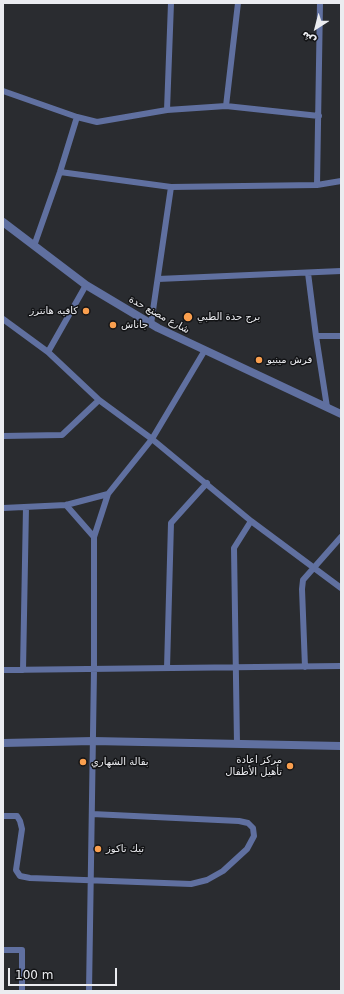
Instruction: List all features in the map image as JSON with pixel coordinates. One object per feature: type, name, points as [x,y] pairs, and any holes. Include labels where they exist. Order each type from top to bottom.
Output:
[{"type":"street","points":[[167,110],[171,3]]},
{"type":"street","points":[[226,106],[238,3]]},
{"type":"street","points":[[317,185],[320,3]]},
{"type":"street","points":[[3,91],[77,117],[97,122],[167,110],[226,106],[319,116]]},
{"type":"street","points":[[34,246],[60,172],[77,117]]},
{"type":"street","points":[[60,172],[171,187],[317,185],[341,181]]},
{"type":"street","points":[[151,324],[171,187]]},
{"type":"street","name":"شارع مصنع حدة","points":[[3,222],[86,284],[151,324],[341,414]]},
{"type":"street","points":[[158,279],[341,271]]},
{"type":"street","points":[[308,272],[327,407]]},
{"type":"street","points":[[48,352],[86,284]]},
{"type":"street","points":[[3,319],[48,352],[99,400],[152,439],[251,521],[341,588]]},
{"type":"street","points":[[316,336],[341,336]]},
{"type":"street","points":[[89,991],[92,881],[94,537],[108,494],[152,439],[205,350]]},
{"type":"street","points":[[3,436],[62,435],[99,400]]},
{"type":"street","points":[[167,668],[172,523],[207,483]]},
{"type":"street","points":[[3,508],[66,505],[108,494]]},
{"type":"street","points":[[66,505],[94,537]]},
{"type":"street","points":[[23,670],[26,507]]},
{"type":"street","points":[[237,744],[234,548],[251,521]]},
{"type":"street","points":[[305,667],[302,589],[303,580],[341,537]]},
{"type":"street","points":[[3,670],[341,666]]},
{"type":"street","points":[[3,743],[93,741],[341,746]]},
{"type":"street","points":[[3,816],[17,816],[22,829],[16,870],[20,876],[30,878],[190,884],[207,880],[223,871],[247,849],[254,836],[253,828],[248,824],[239,821],[92,814]]},
{"type":"street","points":[[3,950],[22,950],[22,991]]},
{"type":"place","name":"كافيه هانترز","points":[[86,311]]},
{"type":"place","name":"برج حدة الطبي","points":[[188,317]]},
{"type":"place","name":"جاناش","points":[[113,325]]},
{"type":"place","name":"فرش مينيو","points":[[259,360]]},
{"type":"place","name":"بقالة الشهاري","points":[[83,762]]},
{"type":"place","name":"مركز اعادة تأهيل الأطفال","points":[[290,766]]},
{"type":"place","name":"تيك تاكوز","points":[[98,849]]}]
